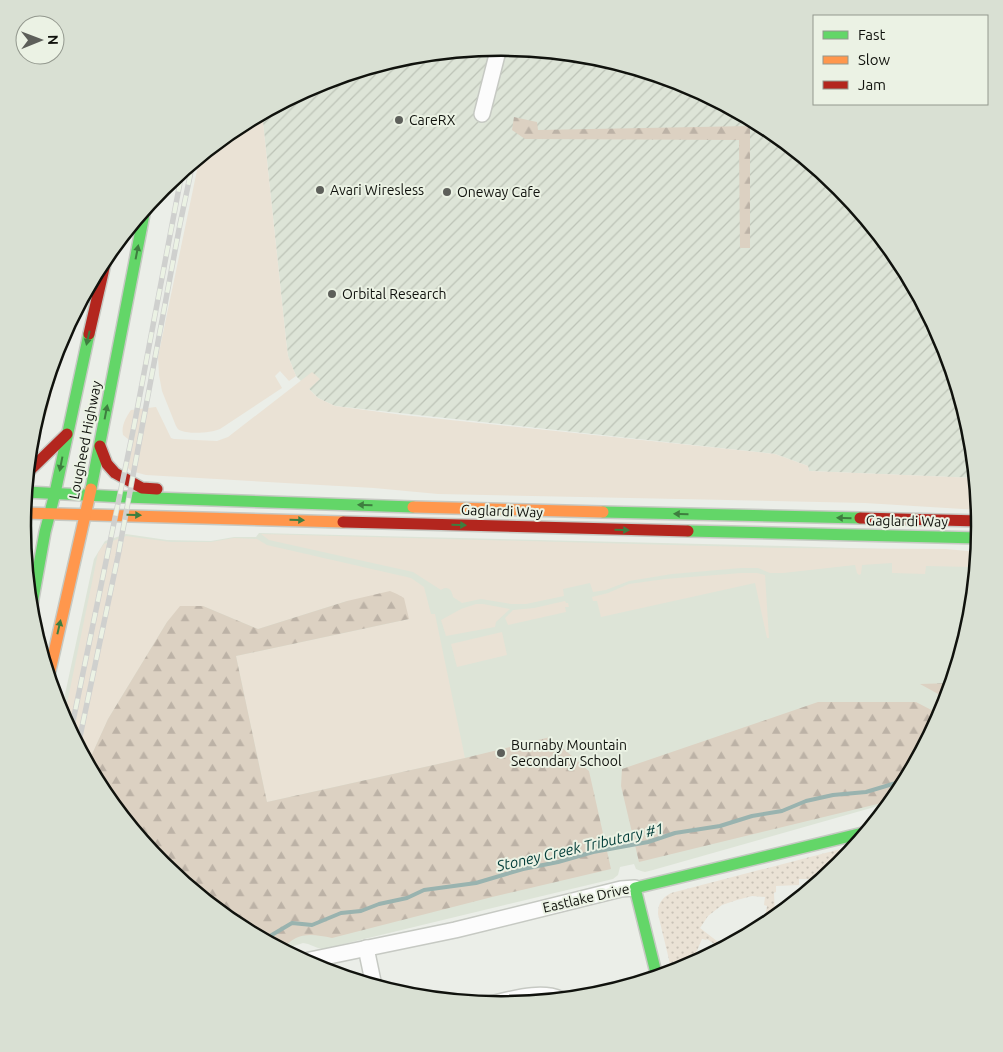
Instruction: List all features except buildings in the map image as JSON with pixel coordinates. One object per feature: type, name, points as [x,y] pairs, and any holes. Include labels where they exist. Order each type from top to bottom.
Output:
[{"type":"main road","name":"Lougheed Highway","points":[[51,661],[86,514],[142,223]]},
{"type":"main road","name":"Lougheed Highway","points":[[35,587],[102,279]]},
{"type":"main road","points":[[35,464],[67,434]]},
{"type":"main road","points":[[100,446],[107,464],[116,474],[142,488],[191,493],[216,500]]},
{"type":"main road","name":"Gaglardi Way","points":[[32,492],[526,510],[972,521]]},
{"type":"main road","name":"Gaglardi Way","points":[[31,513],[972,538]]},
{"type":"main road","points":[[32,546],[41,554]]},
{"type":"main road","name":"Eastlake Drive","points":[[635,888],[856,835]]},
{"type":"main road","points":[[635,888],[655,970]]},
{"type":"street","points":[[482,114],[497,56]]},
{"type":"street","name":"Eastlake Drive","points":[[318,958],[455,930],[621,889],[635,888]]},
{"type":"street","points":[[366,948],[372,978]]},
{"type":"shaded area","points":[[502,56],[563,60],[593,65],[653,81],[709,104],[737,119],[763,135],[812,172],[855,216],[875,240],[909,291],[936,346],[956,404],[963,434],[969,478],[809,471],[808,466],[775,454],[335,406],[318,398],[296,376],[288,356],[263,121],[294,104],[350,81],[410,65],[440,60]]},
{"type":"shaded area","points":[[263,121],[288,356],[296,376],[289,381],[280,371],[275,376],[282,388],[220,429],[195,433],[185,432],[179,430],[176,426],[162,391],[158,357],[198,167],[240,135]]},
{"type":"shaded area","points":[[312,372],[320,379],[309,389],[318,398],[335,406],[403,415],[775,454],[808,466],[809,471],[969,478],[971,510],[865,503],[438,494],[374,488],[146,475],[131,471],[128,468],[133,443],[123,435],[123,425],[131,410],[156,407],[171,438],[217,441],[228,437]]},
{"type":"shaded area","name":"Burnaby Mountain Secondary School","points":[[259,533],[971,552],[963,618],[947,677],[936,706],[909,761],[880,805],[653,870],[641,871],[636,869],[634,864],[620,867],[618,875],[613,879],[323,949],[303,943],[293,947],[266,933],[215,899],[169,859],[128,812],[94,761],[64,698],[94,559],[105,541],[126,534],[167,540],[211,541],[234,537],[256,537]]},
{"type":"shaded area","points":[[261,534],[785,548],[946,549],[971,551],[970,567],[926,566],[925,574],[892,573],[892,563],[862,565],[861,574],[859,575],[855,565],[783,573],[770,573],[758,568],[741,568],[672,574],[629,581],[606,590],[593,592],[590,583],[563,589],[564,596],[526,604],[511,604],[481,599],[462,603],[453,597],[449,589],[441,590],[413,572],[269,540]]},
{"type":"shaded area","points":[[126,536],[171,542],[211,542],[234,538],[257,539],[267,545],[411,578],[424,587],[431,614],[435,614],[465,758],[267,802],[236,656],[409,619],[347,601],[258,629],[203,606],[167,622],[108,719],[91,756],[67,705],[98,553],[104,544]]},
{"type":"shaded area","points":[[741,573],[765,575],[769,638],[767,638],[755,583],[601,617],[597,601],[593,601],[592,597],[608,593],[629,584]]},
{"type":"shaded area","points":[[565,601],[569,607],[565,607],[566,612],[508,625],[505,618],[513,610],[534,608]]},
{"type":"shaded area","points":[[476,604],[510,609],[496,622],[495,627],[446,636],[441,620],[461,609]]},
{"type":"shaded area","points":[[502,632],[507,655],[457,667],[451,644]]},
{"type":"shaded area","points":[[844,848],[813,879],[799,879],[799,885],[776,886],[776,892],[774,893],[775,909],[765,915],[767,906],[764,905],[765,897],[752,896],[722,905],[708,916],[700,928],[719,943],[715,945],[707,939],[702,939],[696,954],[670,964],[658,910],[663,899],[671,893]]},
{"type":"green space","points":[[514,117],[537,122],[538,130],[748,126],[750,127],[750,248],[740,248],[739,140],[525,139],[512,130]]},
{"type":"green space","points":[[55,379],[47,412],[43,419]]},
{"type":"green space","points":[[390,591],[404,598],[409,619],[236,656],[267,802],[550,737],[589,771],[611,869],[332,938],[305,935],[288,945],[240,917],[215,899],[169,859],[128,812],[91,756],[108,719],[167,622],[180,606],[203,606],[258,629],[347,601]]},
{"type":"green space","points":[[945,683],[940,695],[920,684]]},
{"type":"green space","points":[[818,702],[916,702],[934,711],[909,761],[881,803],[639,862],[621,786],[622,769]]},
{"type":"waterway","name":"Stoney Creek Tributary #1","points":[[271,936],[292,923],[312,925],[341,913],[361,911],[379,904],[407,898],[424,890],[476,883],[593,852],[648,842],[675,833],[720,826],[752,816],[782,811],[806,801],[833,795],[866,792],[894,784]]},
{"type":"railway","points":[[80,735],[118,556],[191,172]]},
{"type":"railway","points":[[73,720],[134,426],[180,182]]},
{"type":"traffic: fast","points":[[91,489],[142,223]]},
{"type":"traffic: fast","points":[[35,587],[45,532],[89,334]]},
{"type":"traffic: fast","points":[[32,492],[413,507]]},
{"type":"traffic: fast","points":[[603,512],[860,518]]},
{"type":"traffic: fast","points":[[688,531],[972,538]]},
{"type":"traffic: fast","points":[[655,970],[635,888],[856,835]]},
{"type":"traffic: slow","points":[[52,663],[91,489]]},
{"type":"traffic: slow","points":[[413,507],[603,512]]},
{"type":"traffic: slow","points":[[31,513],[343,522]]},
{"type":"traffic: jam","points":[[89,334],[101,280]]},
{"type":"traffic: jam","points":[[35,465],[67,434]]},
{"type":"traffic: jam","points":[[100,446],[107,464],[115,473],[142,488],[157,489]]},
{"type":"traffic: jam","points":[[860,518],[972,521]]},
{"type":"traffic: jam","points":[[343,522],[688,531]]},
{"type":"place","name":"CareRX","points":[[399,120]]},
{"type":"place","name":"Avari Wiresless","points":[[320,190]]},
{"type":"place","name":"Oneway Cafe","points":[[447,192]]},
{"type":"place","name":"Orbital Research","points":[[332,294]]},
{"type":"place","name":"Burnaby Mountain Secondary School","points":[[501,753]]}]
